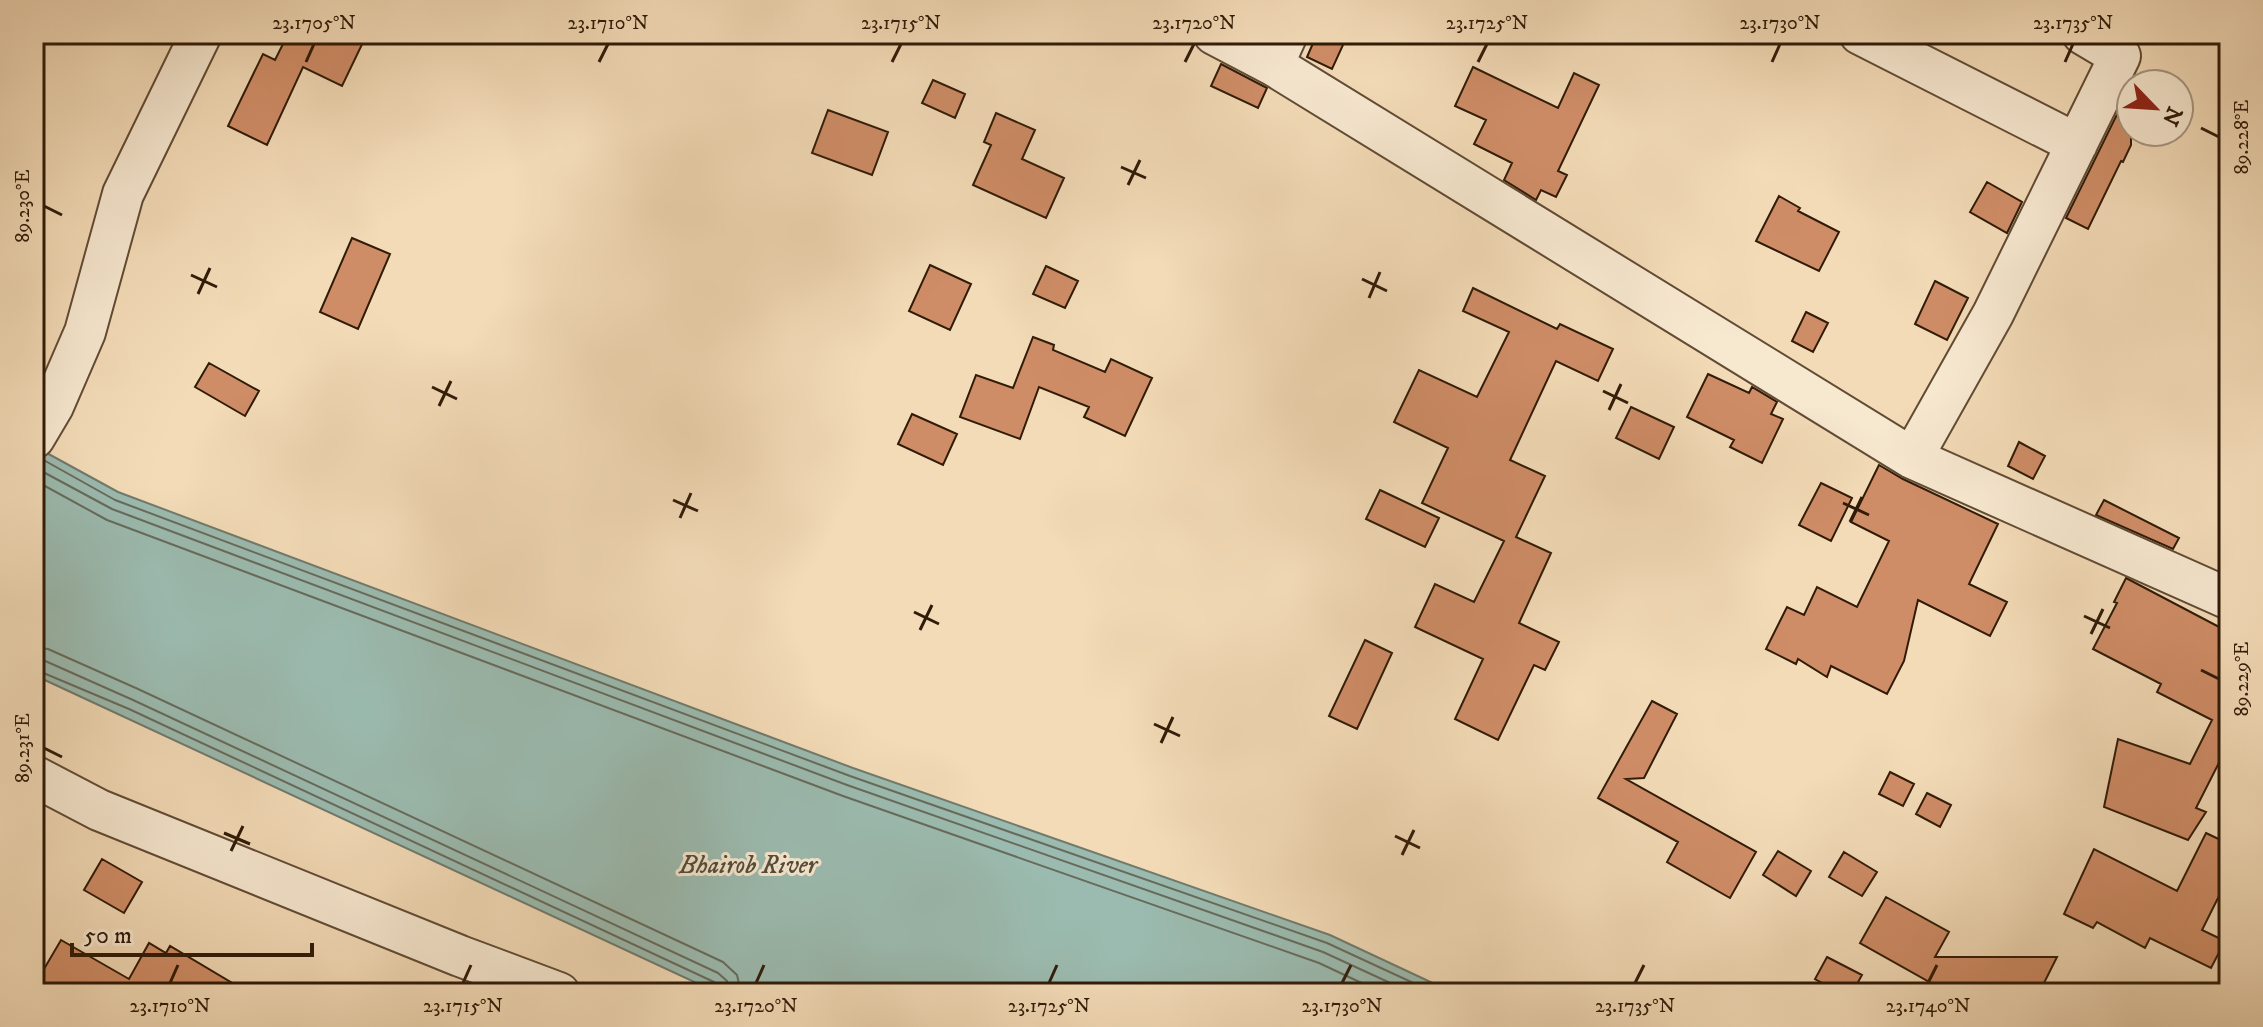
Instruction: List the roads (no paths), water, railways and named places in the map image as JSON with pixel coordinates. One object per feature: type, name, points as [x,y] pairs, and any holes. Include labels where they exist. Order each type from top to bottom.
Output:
[{"type":"street","points":[[44,422],[85,332],[123,194],[201,34]]},
{"type":"street","points":[[1214,34],[1280,50],[1912,458],[2229,599]]},
{"type":"street","points":[[1860,34],[2077,144]]},
{"type":"street","points":[[1912,458],[1993,314],[2120,56],[2083,34]]},
{"type":"street","points":[[34,776],[99,810],[559,993]]},
{"type":"water","name":"Bhairob River","points":[[34,446],[118,492],[853,768],[1330,935],[1454,993],[718,993],[34,675]]}]
